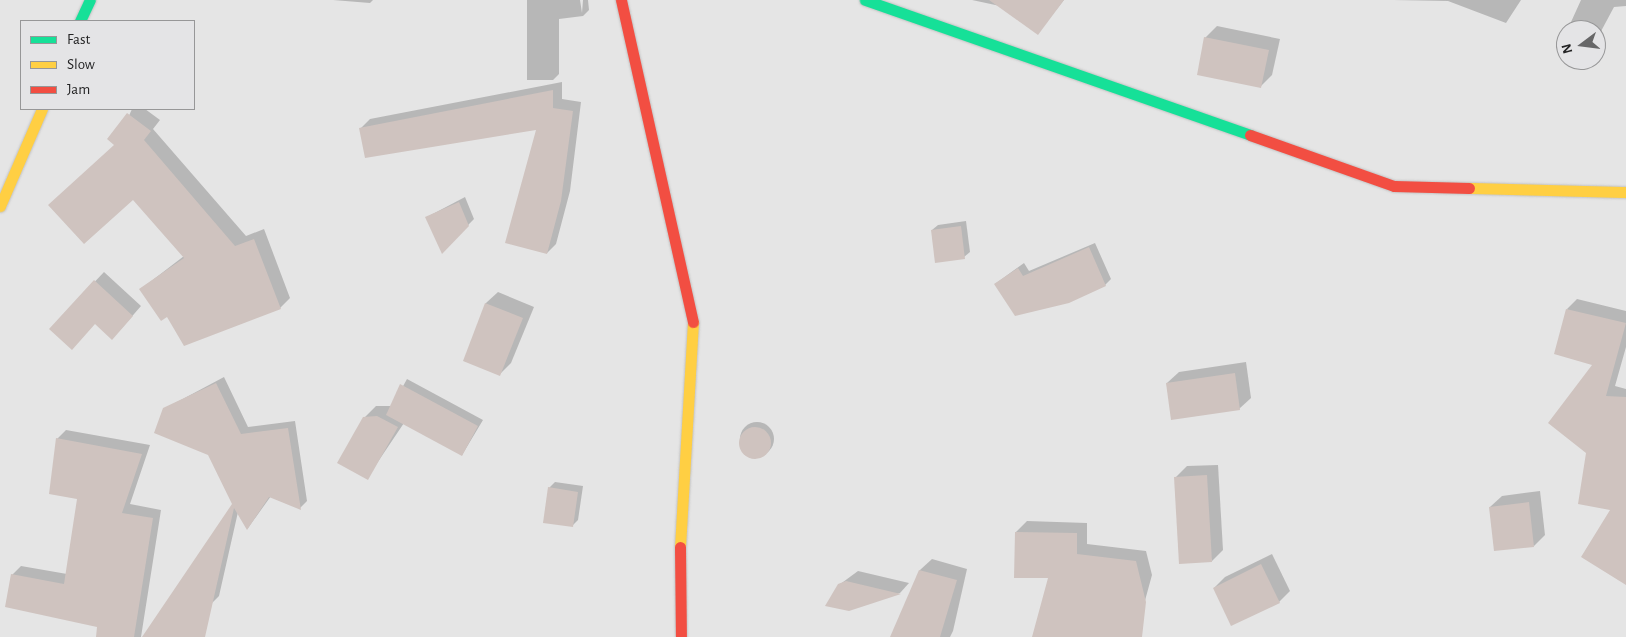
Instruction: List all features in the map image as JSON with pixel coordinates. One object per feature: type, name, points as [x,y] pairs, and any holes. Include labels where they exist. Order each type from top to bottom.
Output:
[{"type":"street","points":[[80,20],[90,0]]},
{"type":"street","points":[[621,0],[696,334],[678,582],[681,637]]},
{"type":"street","points":[[865,0],[1394,186],[1626,192]]},
{"type":"street","points":[[0,206],[42,110]]},
{"type":"building","points":[[989,0],[1064,0],[1038,35]]},
{"type":"building","points":[[1204,37],[1269,50],[1261,88],[1197,75]]},
{"type":"building","points":[[553,90],[553,108],[573,111],[561,201],[547,254],[505,243],[536,130],[365,158],[359,128]]},
{"type":"building","points":[[127,113],[151,131],[144,140],[235,246],[254,239],[281,309],[184,346],[167,317],[161,321],[139,289],[184,258],[133,200],[84,244],[48,205],[114,145],[107,139]]},
{"type":"building","points":[[459,202],[469,226],[442,254],[425,217]]},
{"type":"building","points":[[961,226],[965,259],[935,263],[931,230]]},
{"type":"building","points":[[1089,247],[1106,286],[1069,303],[1015,316],[994,284],[1018,268],[1023,276]]},
{"type":"building","points":[[94,280],[133,316],[112,340],[95,324],[72,350],[49,329]]},
{"type":"building","points":[[485,303],[523,318],[500,376],[463,361]]},
{"type":"building","points":[[1566,309],[1626,323],[1606,396],[1626,397],[1626,585],[1581,557],[1610,510],[1578,504],[1586,453],[1548,423],[1592,365],[1554,354]]},
{"type":"building","points":[[1235,373],[1240,410],[1171,420],[1166,383]]},
{"type":"building","points":[[216,383],[241,434],[288,428],[301,510],[269,497],[247,530],[234,508],[205,637],[142,637],[232,504],[208,455],[154,433],[163,408]]},
{"type":"building","points":[[400,384],[478,426],[462,456],[386,415]]},
{"type":"building","points":[[377,416],[398,427],[368,480],[337,463],[363,417]]},
{"type":"building","points":[[755,427],[761,428],[766,432],[770,437],[770,449],[766,454],[761,458],[755,459],[749,458],[744,454],[740,449],[739,443],[740,437],[744,432],[749,428]]},
{"type":"building","points":[[56,438],[142,454],[122,513],[153,518],[134,637],[96,637],[97,627],[5,607],[11,574],[64,584],[77,499],[49,494]]},
{"type":"building","points":[[1207,475],[1212,562],[1179,564],[1174,477]]},
{"type":"building","points":[[548,487],[578,492],[573,527],[543,523]]},
{"type":"building","points":[[1529,502],[1534,547],[1494,551],[1489,507]]},
{"type":"building","points":[[1015,532],[1077,533],[1077,554],[1136,561],[1146,602],[1142,637],[1032,637],[1048,578],[1014,578]]},
{"type":"building","points":[[1261,564],[1280,603],[1231,626],[1213,588]]},
{"type":"building","points":[[919,570],[957,580],[940,637],[890,637]]},
{"type":"building","points":[[846,581],[901,594],[849,611],[825,606],[838,584]]},
{"type":"traffic: fast","points":[[80,20],[90,0]]},
{"type":"traffic: fast","points":[[865,0],[1250,135]]},
{"type":"traffic: slow","points":[[0,206],[42,110]]},
{"type":"traffic: slow","points":[[1469,188],[1626,192]]},
{"type":"traffic: slow","points":[[680,547],[693,322]]},
{"type":"traffic: jam","points":[[621,0],[693,322]]},
{"type":"traffic: jam","points":[[1250,135],[1394,186],[1469,188]]},
{"type":"traffic: jam","points":[[680,547],[681,637]]}]
